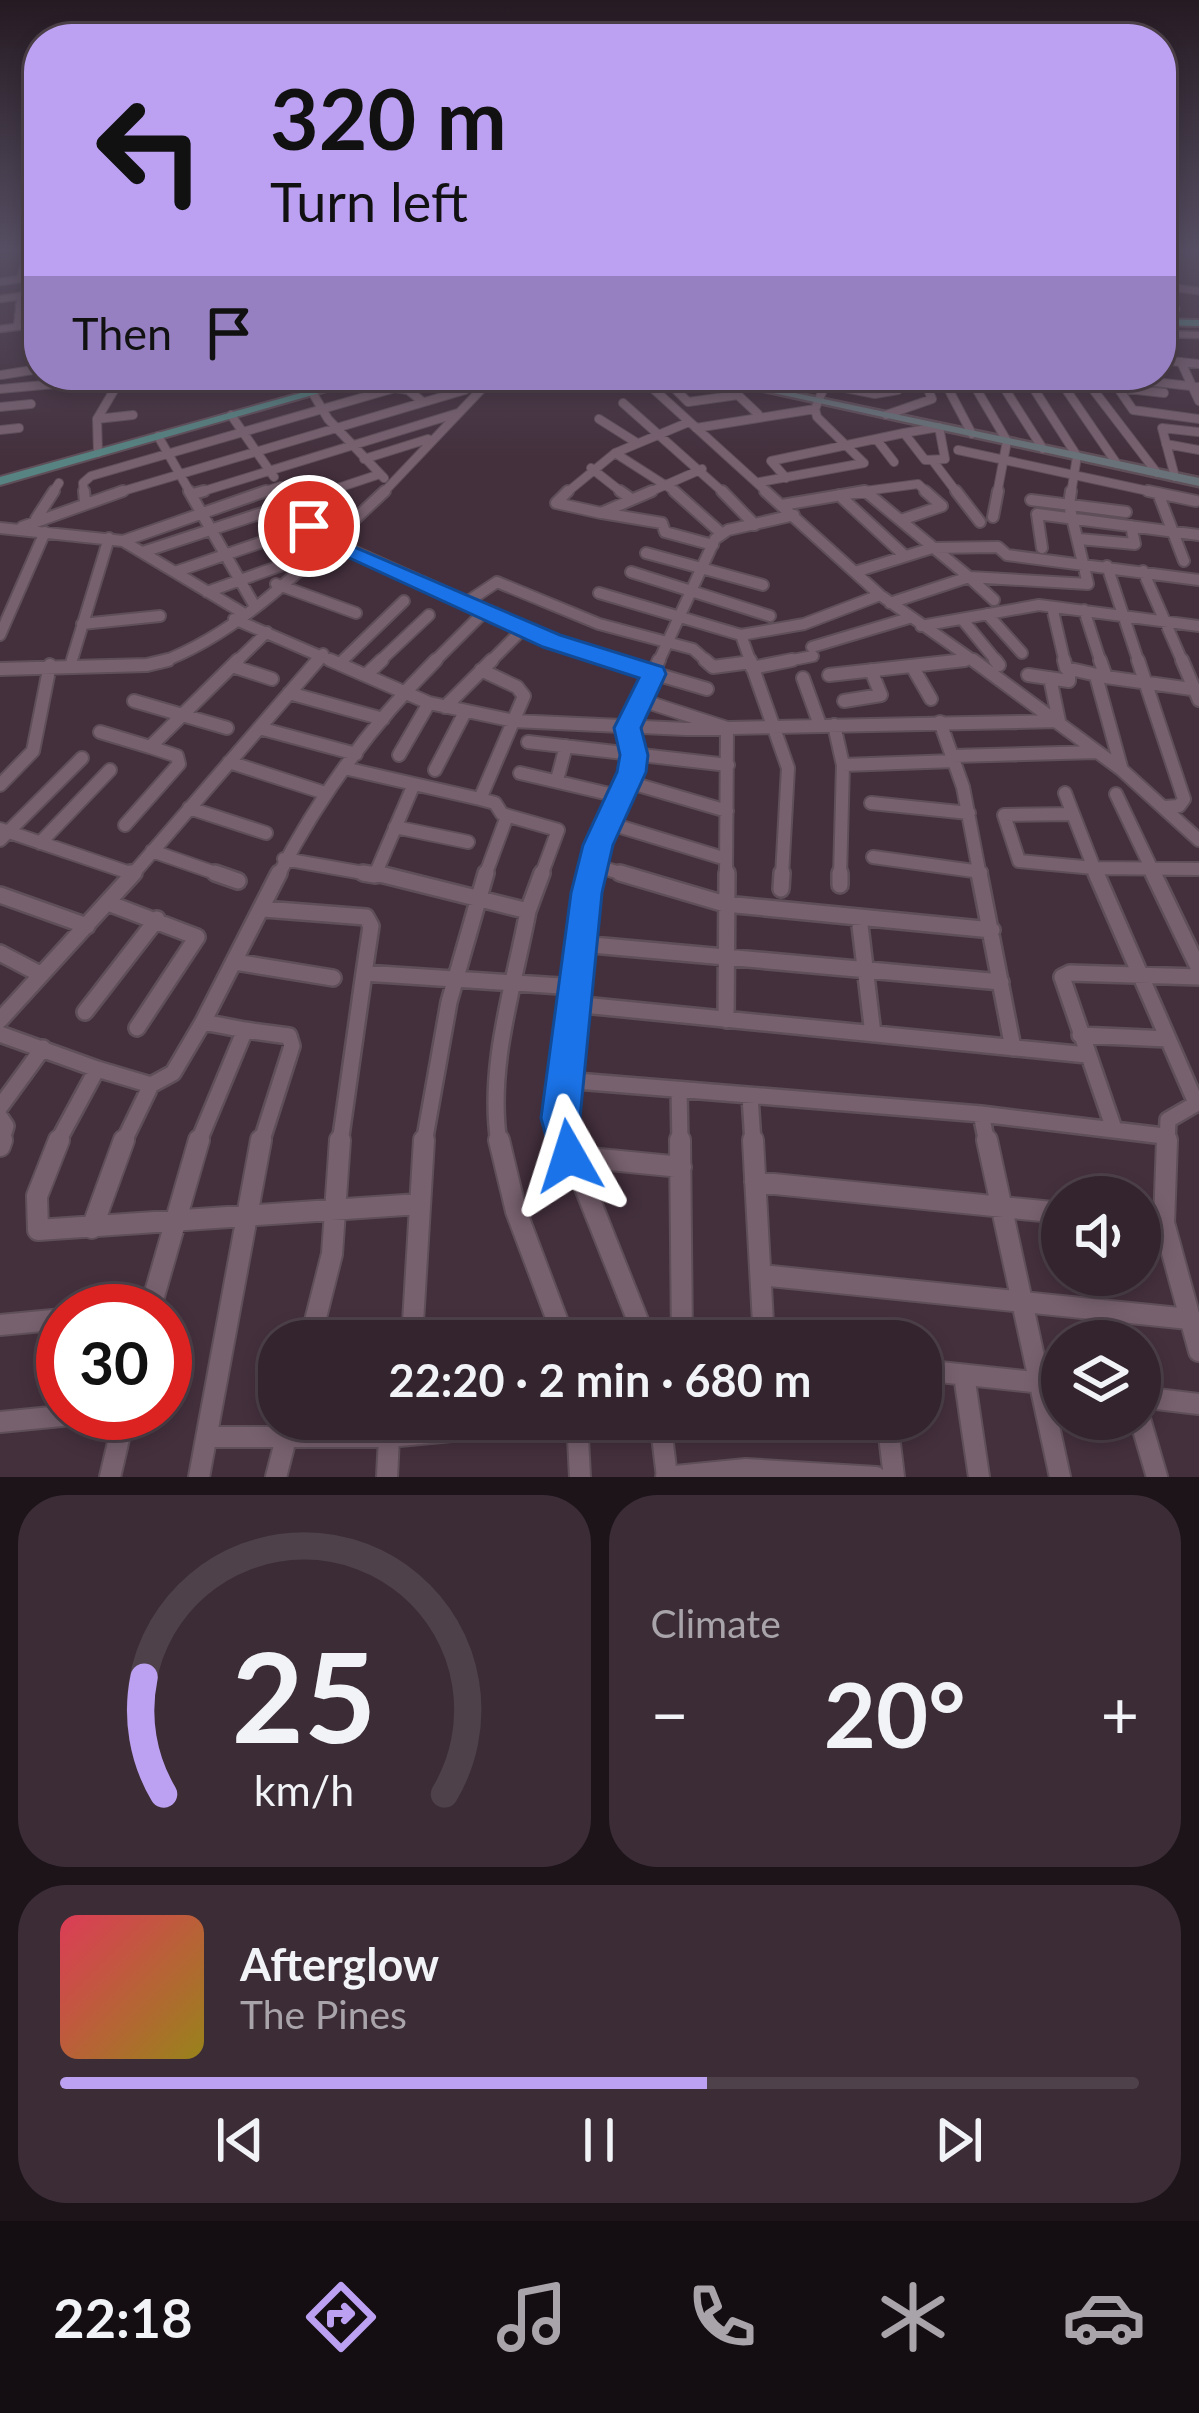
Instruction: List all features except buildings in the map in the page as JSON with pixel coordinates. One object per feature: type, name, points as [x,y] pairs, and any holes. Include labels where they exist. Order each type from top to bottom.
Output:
[{"type":"main road","points":[[0,478],[293,390]]},
{"type":"main road","points":[[97,450],[231,416],[296,390]]},
{"type":"main road","points":[[758,390],[1187,480]]},
{"type":"street","points":[[17,319],[17,327]]},
{"type":"street","points":[[0,329],[24,326]]},
{"type":"street","points":[[1176,330],[1181,334]]},
{"type":"street","points":[[1176,334],[1199,334]]},
{"type":"street","points":[[1176,365],[1199,364]]},
{"type":"street","points":[[1183,366],[1199,401]]},
{"type":"street","points":[[1,375],[8,383],[0,404],[31,404]]},
{"type":"street","points":[[97,450],[97,419],[114,390]]},
{"type":"street","points":[[308,390],[335,428],[385,478]]},
{"type":"street","points":[[85,502],[85,478],[393,390]]},
{"type":"street","points":[[404,390],[423,401]]},
{"type":"street","points":[[22,527],[85,502],[465,390]]},
{"type":"street","points":[[0,669],[161,663],[238,616],[322,547],[385,478],[465,411],[482,390]]},
{"type":"street","points":[[654,390],[885,599],[1122,770],[1165,807],[1197,844]]},
{"type":"street","points":[[676,390],[688,402],[737,395],[758,415]]},
{"type":"street","points":[[816,404],[823,390]]},
{"type":"street","points":[[861,390],[875,394],[894,390]]},
{"type":"street","points":[[886,415],[932,399],[928,390]]},
{"type":"street","points":[[949,390],[972,434]]},
{"type":"street","points":[[971,511],[994,513],[1006,441],[977,390]]},
{"type":"street","points":[[1006,390],[1043,449]]},
{"type":"street","points":[[599,593],[741,635],[804,623],[969,578],[1086,584],[1070,505],[1078,455],[1035,390]]},
{"type":"street","points":[[1066,390],[1117,464]]},
{"type":"street","points":[[1093,390],[1157,473]]},
{"type":"street","points":[[1119,390],[1133,410],[1197,419],[1198,435],[1162,428],[1198,504]]},
{"type":"street","points":[[1136,390],[1164,393]]},
{"type":"street","points":[[1163,390],[1176,416]]},
{"type":"street","points":[[623,403],[702,469],[754,524]]},
{"type":"street","points":[[816,404],[693,425],[637,443],[591,468],[556,502],[662,523],[667,533],[717,539],[839,495],[914,483],[942,508],[901,520]]},
{"type":"street","points":[[760,482],[864,464],[816,404]]},
{"type":"street","points":[[397,410],[430,441]]},
{"type":"street","points":[[193,494],[465,411]]},
{"type":"street","points":[[97,419],[133,416]]},
{"type":"street","points":[[231,416],[322,547],[486,610],[523,629],[707,689]]},
{"type":"street","points":[[599,419],[637,443]]},
{"type":"street","points":[[786,478],[771,461],[849,447],[904,433],[939,427],[945,458],[925,460],[904,433]]},
{"type":"street","points":[[0,430],[19,428]]},
{"type":"street","points":[[158,436],[253,603]]},
{"type":"street","points":[[878,440],[894,462]]},
{"type":"street","points":[[364,459],[430,441]]},
{"type":"street","points":[[1166,444],[1199,450]]},
{"type":"street","points":[[958,450],[1198,504]]},
{"type":"street","points":[[616,453],[690,501],[717,539]]},
{"type":"street","points":[[934,461],[980,522]]},
{"type":"street","points":[[1036,479],[1039,467]]},
{"type":"street","points":[[591,468],[631,498]]},
{"type":"street","points":[[601,513],[702,469]]},
{"type":"street","points":[[143,551],[385,478]]},
{"type":"street","points":[[36,520],[59,483]]},
{"type":"street","points":[[123,541],[281,486]]},
{"type":"street","points":[[927,492],[955,489]]},
{"type":"street","points":[[865,491],[994,600]]},
{"type":"street","points":[[1158,493],[1184,561]]},
{"type":"street","points":[[839,495],[905,556]]},
{"type":"street","points":[[1031,500],[1126,512]]},
{"type":"street","points":[[1042,548],[1035,516],[1199,535]]},
{"type":"street","points":[[175,572],[309,526]]},
{"type":"street","points":[[1078,538],[1135,544],[1131,526]]},
{"type":"street","points":[[0,528],[123,541],[267,632],[429,703],[514,721],[628,728],[1059,721]]},
{"type":"street","points":[[0,634],[45,532]]},
{"type":"street","points":[[71,664],[109,538]]},
{"type":"street","points":[[637,1320],[569,1156],[561,1118],[564,1079],[593,866],[625,790],[634,755],[628,728],[717,539]]},
{"type":"street","points":[[208,592],[322,547]]},
{"type":"street","points":[[855,572],[932,548],[998,547],[1007,555],[1199,580]]},
{"type":"street","points":[[646,553],[764,585]]},
{"type":"street","points":[[1107,566],[1184,800],[1179,806],[1165,807]]},
{"type":"street","points":[[1143,571],[1198,693]]},
{"type":"street","points":[[631,572],[770,616]]},
{"type":"street","points":[[466,602],[497,582],[580,618],[699,652],[713,667],[752,665],[813,651],[909,618]]},
{"type":"street","points":[[276,584],[356,613]]},
{"type":"street","points":[[340,663],[404,601]]},
{"type":"street","points":[[921,626],[1052,607],[1199,626]]},
{"type":"street","points":[[1028,675],[1070,680],[1052,607]]},
{"type":"street","points":[[92,1228],[125,1135],[152,1085],[173,1072],[203,1022],[264,909],[284,859],[326,793],[404,692],[486,610]]},
{"type":"street","points":[[1084,610],[1122,770]]},
{"type":"street","points":[[987,614],[1022,653]]},
{"type":"street","points":[[366,675],[429,615]]},
{"type":"street","points":[[82,624],[160,616]]},
{"type":"street","points":[[962,619],[999,665]]},
{"type":"street","points":[[445,707],[523,629]]},
{"type":"street","points":[[150,747],[267,632]]},
{"type":"street","points":[[741,635],[788,768],[781,889]]},
{"type":"street","points":[[0,1020],[38,973],[60,959],[322,654]]},
{"type":"street","points":[[829,675],[967,660]]},
{"type":"street","points":[[0,784],[33,751],[50,665]]},
{"type":"street","points":[[232,666],[272,679]]},
{"type":"street","points":[[912,666],[931,700]]},
{"type":"street","points":[[480,799],[523,701],[521,690],[481,670]]},
{"type":"street","points":[[844,701],[881,694],[871,670]]},
{"type":"street","points":[[1069,671],[1198,693]]},
{"type":"street","points":[[803,678],[843,765],[840,885]]},
{"type":"street","points":[[1050,678],[1059,721]]},
{"type":"street","points":[[289,693],[382,719]]},
{"type":"street","points":[[641,700],[727,728]]},
{"type":"street","points":[[134,701],[227,728]]},
{"type":"street","points":[[399,755],[429,703]]},
{"type":"street","points":[[435,770],[465,712]]},
{"type":"street","points":[[940,722],[969,814],[1013,1048]]},
{"type":"street","points":[[259,728],[356,754]]},
{"type":"street","points":[[726,1019],[727,728]]},
{"type":"street","points":[[100,732],[177,755],[179,764],[125,825]]},
{"type":"street","points":[[528,742],[728,765]]},
{"type":"street","points":[[557,780],[566,746]]},
{"type":"street","points":[[843,765],[1099,752]]},
{"type":"street","points":[[4,834],[82,758]]},
{"type":"street","points":[[229,762],[326,793]]},
{"type":"street","points":[[344,768],[495,803],[507,816],[558,830],[528,911],[498,1086],[497,1131],[507,1176],[559,1320]]},
{"type":"street","points":[[40,843],[110,770]]},
{"type":"street","points":[[520,773],[727,811]]},
{"type":"street","points":[[375,874],[414,784]]},
{"type":"street","points":[[1065,793],[1198,1103],[1168,1120],[1164,1223],[1199,1351]]},
{"type":"street","points":[[1113,1126],[1064,974],[1199,973],[1116,794]]},
{"type":"street","points":[[871,803],[969,814]]},
{"type":"street","points":[[189,808],[266,832]]},
{"type":"street","points":[[1074,814],[1008,813],[1004,818],[1019,861],[1094,868],[1199,869]]},
{"type":"street","points":[[413,1320],[426,1121],[475,896],[507,816]]},
{"type":"street","points":[[608,823],[723,858]]},
{"type":"street","points":[[395,827],[468,842]]},
{"type":"street","points":[[4,834],[133,874]]},
{"type":"street","points":[[152,851],[238,881]]},
{"type":"street","points":[[873,857],[981,872]]},
{"type":"street","points":[[284,859],[375,874],[528,911]]},
{"type":"street","points":[[593,866],[725,904],[992,930]]},
{"type":"street","points":[[0,895],[88,926]]},
{"type":"street","points":[[108,902],[197,937],[137,1028]]},
{"type":"street","points":[[264,909],[366,917],[371,926],[342,1115],[332,1254],[315,1320]]},
{"type":"street","points":[[859,917],[873,1034]]},
{"type":"street","points":[[85,1012],[157,919]]},
{"type":"street","points":[[580,944],[1001,982]]},
{"type":"street","points":[[0,953],[38,973]]},
{"type":"street","points":[[236,962],[333,978]]},
{"type":"street","points":[[364,973],[516,981],[574,996],[726,1019],[1088,1055]]},
{"type":"street","points":[[199,1477],[263,1131],[292,1039],[203,1022]]},
{"type":"street","points":[[156,1284],[206,1120],[245,1030]]},
{"type":"street","points":[[0,1034],[152,1085]]},
{"type":"street","points":[[1081,1035],[1168,1039]]},
{"type":"street","points":[[0,1107],[43,1048]]},
{"type":"street","points":[[98,1069],[50,1161],[33,1215],[38,1230],[419,1204]]},
{"type":"street","points":[[564,1079],[1113,1126],[1164,1136]]},
{"type":"street","points":[[680,1090],[682,1320]]},
{"type":"street","points":[[750,1096],[763,1320]]},
{"type":"street","points":[[981,1114],[1025,1306],[1041,1352]]},
{"type":"street","points":[[0,1117],[6,1126],[0,1145]]},
{"type":"street","points":[[569,1156],[681,1167]]},
{"type":"street","points":[[755,1182],[1041,1211]]},
{"type":"street","points":[[760,1275],[1025,1306],[1189,1319]]},
{"type":"street","points":[[0,1325],[36,1321]]},
{"type":"street","points":[[942,1372],[1041,1383]]},
{"type":"street","points":[[964,1375],[979,1477]]},
{"type":"street","points":[[1161,1399],[1199,1404]]},
{"type":"street","points":[[0,1422],[36,1418]]},
{"type":"street","points":[[207,1437],[258,1431]]},
{"type":"street","points":[[110,1477],[119,1440]]},
{"type":"street","points":[[275,1477],[285,1440]]},
{"type":"street","points":[[387,1477],[388,1440]]},
{"type":"street","points":[[579,1440],[580,1477]]},
{"type":"street","points":[[663,1440],[667,1477],[746,1469],[876,1477]]},
{"type":"street","points":[[890,1440],[894,1477]]},
{"type":"street","points":[[1057,1440],[1060,1477]]},
{"type":"street","points":[[1146,1440],[1156,1477]]},
{"type":"route","points":[[309,526],[323,546],[330,541],[551,641],[654,674],[628,728],[632,772],[598,845],[586,893],[561,1118],[569,1156]]}]
